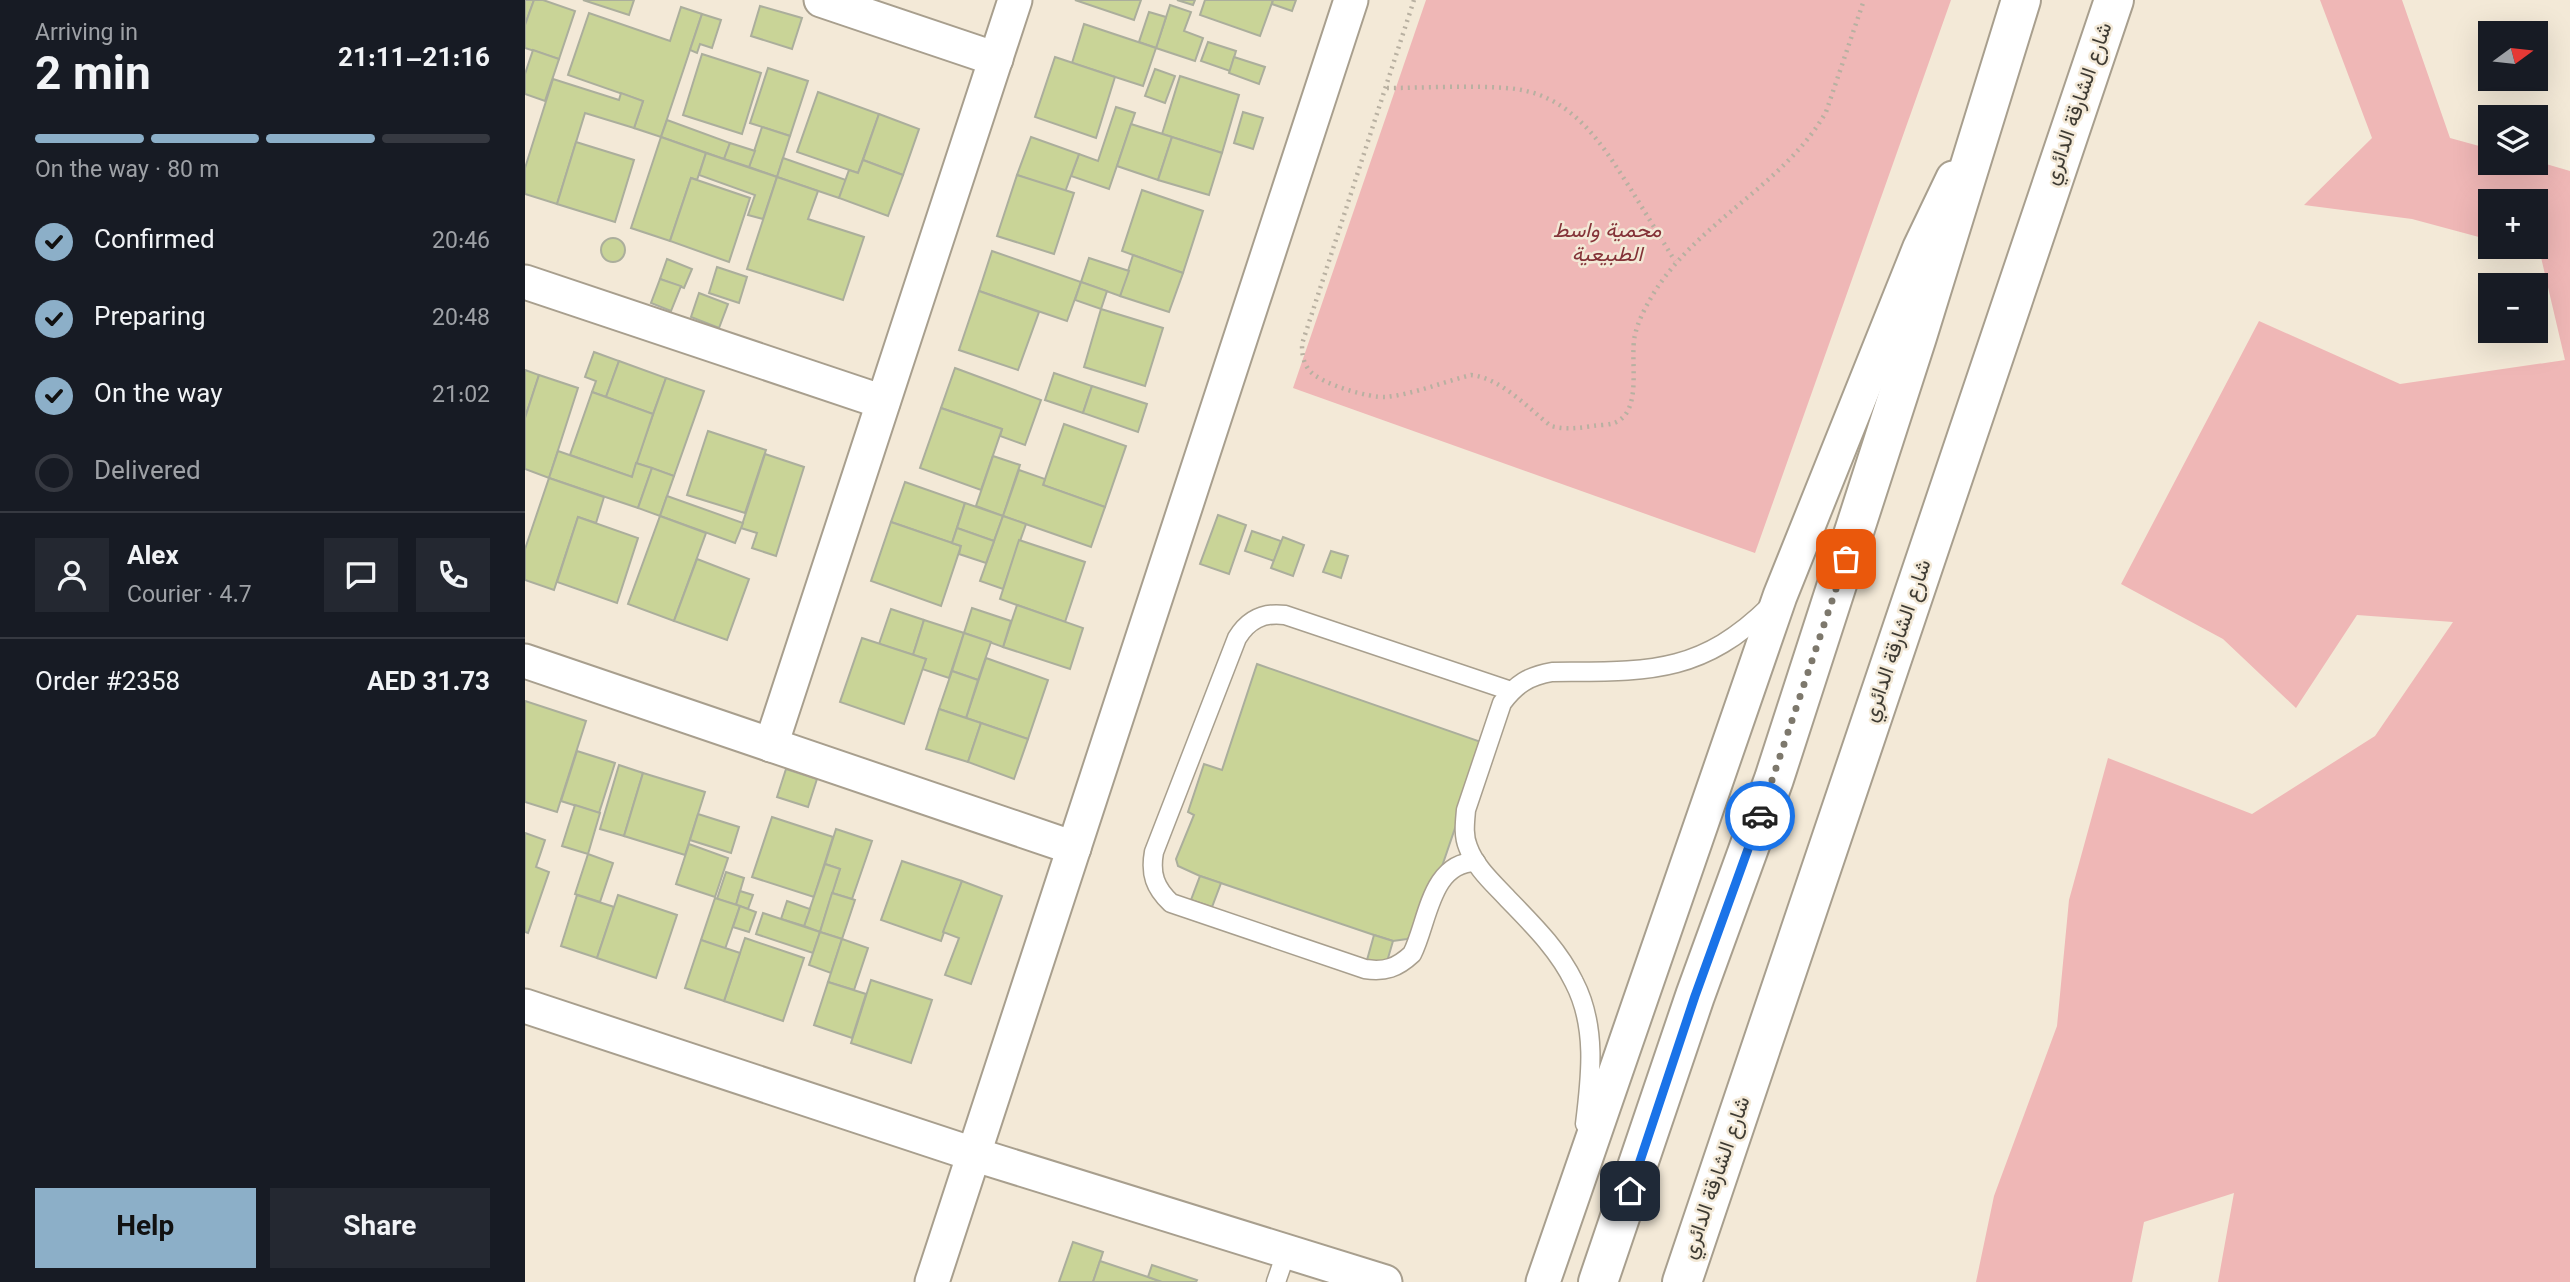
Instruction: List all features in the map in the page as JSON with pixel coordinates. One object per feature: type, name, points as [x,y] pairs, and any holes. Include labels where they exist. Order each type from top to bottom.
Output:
[{"type":"highway","points":[[1598,1282],[1695,996],[1774,779],[1917,337],[2021,0]]},
{"type":"highway","name":"شارع الشارقة الدائري","points":[[1682,1282],[2114,0]]},
{"type":"street","points":[[821,0],[996,59]]},
{"type":"street","points":[[771,745],[1015,0]]},
{"type":"street","points":[[932,1282],[1351,0]]},
{"type":"street","points":[[1538,1277],[1578,1178],[1780,596],[1920,247],[1985,117]]},
{"type":"street","points":[[525,282],[883,402]]},
{"type":"street","points":[[525,661],[1074,848]]},
{"type":"street","points":[[525,1006],[975,1155],[1287,1250],[1382,1282]]},
{"type":"lane","points":[[1578,1178],[1592,1063],[1584,1009],[1575,983],[1561,959],[1476,862],[1467,846],[1464,828],[1466,810],[1502,703],[1523,681],[1552,671],[1644,670],[1675,665],[1705,655],[1732,639],[1780,596]]},
{"type":"lane","points":[[1476,862],[1458,865],[1444,876],[1438,884],[1412,954],[1391,969],[1378,971],[1365,969],[1171,903],[1153,881],[1151,867],[1154,852],[1237,638],[1243,629],[1262,616],[1285,615],[1511,691]]},
{"type":"lane","points":[[1276,1282],[1287,1250]]},
{"type":"path","points":[[1414,0],[1302,344],[1302,356],[1309,370],[1320,380],[1369,396],[1383,397],[1471,375],[1481,376],[1497,384],[1551,426],[1572,429],[1614,423],[1630,408],[1635,336],[1645,307],[1675,261],[1786,162],[1816,129],[1826,112],[1864,0]]},
{"type":"path","points":[[1387,89],[1507,88],[1534,93],[1565,107],[1590,128],[1608,153],[1675,261]]},
{"type":"green space","name":"محمية واسط الطبيعية","points":[[1426,0],[1951,0],[1755,553],[1293,388]]},
{"type":"green space","points":[[2320,0],[2402,0],[2450,138],[2478,146],[2478,175],[2548,175],[2548,165],[2570,171],[2570,1282],[2218,1282],[2234,1193],[2144,1222],[2132,1282],[1976,1282],[1994,1196],[2057,1026],[2069,900],[2108,758],[2252,814],[2375,736],[2453,622],[2357,615],[2296,708],[2223,639],[2121,584],[2259,321],[2400,384],[2565,360],[2548,287],[2548,273],[2545,273],[2541,259],[2548,259],[2548,189],[2478,189],[2478,237],[2412,219],[2304,205],[2372,138]]},
{"type":"building","points":[[525,0],[534,0],[525,25]]},
{"type":"building","points":[[534,0],[543,0],[575,11],[559,59],[525,48],[525,25]]},
{"type":"building","points":[[583,0],[634,0],[629,15]]},
{"type":"building","points":[[1075,0],[1141,0],[1134,20]]},
{"type":"building","points":[[1177,0],[1195,0],[1193,5]]},
{"type":"building","points":[[1205,0],[1273,0],[1260,36],[1200,15]]},
{"type":"building","points":[[1273,0],[1296,0],[1292,11],[1272,4]]},
{"type":"building","points":[[1170,5],[1191,12],[1184,31],[1203,38],[1195,61],[1156,48]]},
{"type":"building","points":[[760,6],[802,18],[792,49],[751,36]]},
{"type":"building","points":[[681,7],[702,14],[661,137],[634,128],[643,101],[568,75],[589,13],[670,41]]},
{"type":"building","points":[[1149,12],[1166,17],[1156,48],[1139,42]]},
{"type":"building","points":[[702,14],[721,20],[712,48],[700,44],[697,53],[690,50]]},
{"type":"building","points":[[1084,24],[1156,48],[1143,86],[1072,63]]},
{"type":"building","points":[[1208,42],[1236,51],[1230,71],[1201,61]]},
{"type":"building","points":[[533,50],[559,59],[545,101],[525,94],[525,74]]},
{"type":"building","points":[[702,54],[761,73],[742,134],[683,115]]},
{"type":"building","points":[[1055,57],[1115,77],[1096,138],[1035,117]]},
{"type":"building","points":[[1234,57],[1265,67],[1259,84],[1229,73]]},
{"type":"building","points":[[768,68],[808,81],[790,136],[750,123]]},
{"type":"building","points":[[1155,69],[1175,76],[1165,103],[1145,96]]},
{"type":"building","points":[[1180,76],[1239,95],[1222,153],[1162,134]]},
{"type":"building","points":[[553,79],[619,100],[621,93],[643,101],[634,128],[585,113],[557,204],[525,194],[525,168]]},
{"type":"building","points":[[818,92],[879,114],[858,173],[797,152]]},
{"type":"building","points":[[1116,107],[1135,113],[1109,189],[1071,176],[1079,154],[1098,161]]},
{"type":"building","points":[[1243,112],[1263,118],[1253,149],[1234,143]]},
{"type":"building","points":[[879,114],[919,129],[903,175],[863,160]]},
{"type":"building","points":[[667,120],[730,143],[724,159],[661,137]]},
{"type":"building","points":[[1131,124],[1172,137],[1158,180],[1117,166]]},
{"type":"building","points":[[762,127],[790,136],[777,177],[749,167]]},
{"type":"building","points":[[661,137],[706,153],[697,180],[691,178],[670,241],[631,228]]},
{"type":"building","points":[[1031,137],[1079,154],[1065,192],[1017,175]]},
{"type":"building","points":[[1172,137],[1222,153],[1209,195],[1158,180]]},
{"type":"building","points":[[576,142],[634,160],[615,222],[557,204]]},
{"type":"building","points":[[730,143],[755,151],[749,167],[724,159]]},
{"type":"building","points":[[706,153],[777,177],[763,219],[748,215],[755,195],[699,175]]},
{"type":"building","points":[[783,158],[846,180],[839,198],[777,177]]},
{"type":"building","points":[[863,160],[903,175],[888,216],[839,198],[849,170],[858,173]]},
{"type":"building","points":[[1017,175],[1074,193],[1054,254],[997,236]]},
{"type":"building","points":[[777,177],[818,191],[808,219],[864,237],[843,300],[747,269]]},
{"type":"building","points":[[691,178],[750,198],[729,262],[670,241]]},
{"type":"building","points":[[1142,190],[1203,211],[1183,273],[1122,251]]},
{"type":"building","points":[[613,238],[621,242],[625,250],[621,258],[613,262],[605,258],[601,250],[605,242]]},
{"type":"building","points":[[992,251],[1081,282],[1067,321],[979,291]]},
{"type":"building","points":[[1133,255],[1183,273],[1169,312],[1120,296]]},
{"type":"building","points":[[1089,258],[1129,271],[1120,296],[1081,282]]},
{"type":"building","points":[[667,259],[692,269],[684,288],[660,279]]},
{"type":"building","points":[[717,267],[747,277],[739,303],[709,293]]},
{"type":"building","points":[[660,279],[681,286],[671,311],[651,303]]},
{"type":"building","points":[[1081,282],[1107,291],[1101,309],[1075,300]]},
{"type":"building","points":[[979,291],[1039,312],[1018,370],[959,350]]},
{"type":"building","points":[[699,293],[728,304],[719,328],[691,317]]},
{"type":"building","points":[[1101,309],[1163,328],[1145,386],[1084,367]]},
{"type":"building","points":[[594,352],[619,361],[606,397],[592,392],[596,381],[585,377]]},
{"type":"building","points":[[619,361],[666,378],[653,414],[606,397]]},
{"type":"building","points":[[955,368],[1041,400],[1025,445],[1000,436],[1002,429],[941,408]]},
{"type":"building","points":[[525,370],[539,375],[525,418]]},
{"type":"building","points":[[1054,373],[1092,386],[1083,413],[1045,400]]},
{"type":"building","points":[[539,375],[578,388],[549,478],[525,469],[525,418]]},
{"type":"building","points":[[666,378],[704,391],[674,476],[636,463]]},
{"type":"building","points":[[1092,386],[1147,404],[1138,432],[1083,413]]},
{"type":"building","points":[[592,392],[653,414],[632,477],[570,455]]},
{"type":"building","points":[[941,408],[1002,429],[981,490],[920,468]]},
{"type":"building","points":[[1064,424],[1126,446],[1105,507],[1043,485]]},
{"type":"building","points":[[708,431],[766,450],[745,513],[687,495]]},
{"type":"building","points":[[558,451],[632,477],[636,463],[652,468],[638,508],[549,478]]},
{"type":"building","points":[[765,454],[804,467],[776,556],[752,548],[757,533],[741,528]]},
{"type":"building","points":[[993,456],[1020,465],[1003,516],[976,506]]},
{"type":"building","points":[[652,468],[674,476],[660,516],[638,508]]},
{"type":"building","points":[[1019,470],[1045,479],[1043,485],[1105,507],[1091,547],[1003,516]]},
{"type":"building","points":[[549,478],[604,497],[596,523],[578,517],[554,590],[525,580],[525,549]]},
{"type":"building","points":[[905,482],[965,503],[952,543],[891,522]]},
{"type":"building","points":[[667,496],[743,523],[735,543],[660,516]]},
{"type":"building","points":[[965,503],[1003,516],[994,541],[957,528]]},
{"type":"building","points":[[1218,515],[1246,525],[1229,574],[1200,564]]},
{"type":"building","points":[[660,516],[706,533],[674,621],[628,604]]},
{"type":"building","points":[[1003,516],[1026,524],[1003,589],[980,581]]},
{"type":"building","points":[[578,517],[638,538],[617,603],[557,582]]},
{"type":"building","points":[[891,522],[961,546],[941,606],[871,581]]},
{"type":"building","points":[[957,528],[994,541],[986,563],[959,554],[961,546],[952,543]]},
{"type":"building","points":[[1252,531],[1281,541],[1274,561],[1245,551]]},
{"type":"building","points":[[1283,537],[1304,545],[1293,576],[1271,568]]},
{"type":"building","points":[[1019,540],[1085,562],[1065,622],[1000,599]]},
{"type":"building","points":[[1331,551],[1348,556],[1341,578],[1323,572]]},
{"type":"building","points":[[697,559],[749,579],[727,640],[674,621]]},
{"type":"building","points":[[1017,605],[1083,628],[1070,669],[1003,647]]},
{"type":"building","points":[[972,608],[1011,621],[1003,647],[964,633]]},
{"type":"building","points":[[891,609],[924,620],[913,655],[879,644]]},
{"type":"building","points":[[924,620],[964,633],[949,678],[922,669],[926,659],[913,655]]},
{"type":"building","points":[[964,633],[991,642],[978,680],[952,671]]},
{"type":"building","points":[[862,638],[926,659],[904,724],[840,702]]},
{"type":"building","points":[[986,658],[1048,680],[1028,739],[966,718]]},
{"type":"building","points":[[1257,664],[1484,743],[1417,934],[1393,941],[1200,876],[1178,866],[1176,859],[1194,815],[1188,812],[1204,764],[1222,770]]},
{"type":"building","points":[[952,671],[978,680],[966,718],[939,709]]},
{"type":"building","points":[[525,701],[586,721],[557,812],[525,802]]},
{"type":"building","points":[[939,709],[981,723],[968,762],[926,749]]},
{"type":"building","points":[[981,723],[1028,739],[1014,779],[968,762]]},
{"type":"building","points":[[577,751],[615,763],[599,813],[561,801]]},
{"type":"building","points":[[619,765],[643,773],[624,836],[600,829]]},
{"type":"building","points":[[786,769],[817,779],[808,807],[777,797]]},
{"type":"building","points":[[643,773],[705,792],[685,855],[624,836]]},
{"type":"building","points":[[575,805],[600,813],[588,854],[562,846]]},
{"type":"building","points":[[698,814],[739,827],[731,853],[690,840]]},
{"type":"building","points":[[772,817],[833,837],[814,897],[752,877]]},
{"type":"building","points":[[836,829],[872,841],[852,899],[832,893],[840,869],[825,864]]},
{"type":"building","points":[[525,833],[545,840],[536,867],[549,872],[528,933],[525,932]]},
{"type":"building","points":[[689,844],[728,858],[715,897],[676,884]]},
{"type":"building","points":[[588,854],[613,863],[600,902],[575,894]]},
{"type":"building","points":[[902,861],[962,881],[941,941],[881,920]]},
{"type":"building","points":[[825,864],[840,869],[820,932],[804,926]]},
{"type":"building","points":[[726,872],[744,878],[736,905],[717,899]]},
{"type":"building","points":[[1200,876],[1221,883],[1212,907],[1191,900]]},
{"type":"building","points":[[962,881],[1002,896],[971,984],[945,975],[959,938],[943,932]]},
{"type":"building","points":[[740,891],[753,895],[748,909],[736,905]]},
{"type":"building","points":[[832,893],[855,900],[842,939],[820,932]]},
{"type":"building","points":[[577,895],[614,907],[597,958],[561,946]]},
{"type":"building","points":[[618,895],[677,915],[656,978],[597,958]]},
{"type":"building","points":[[715,898],[740,906],[725,949],[701,940]]},
{"type":"building","points":[[787,901],[810,909],[804,926],[781,919]]},
{"type":"building","points":[[740,906],[756,912],[749,932],[733,927]]},
{"type":"building","points":[[763,913],[820,932],[813,953],[756,934]]},
{"type":"building","points":[[820,932],[842,939],[831,973],[809,965]]},
{"type":"building","points":[[1374,935],[1393,941],[1386,965],[1367,960]]},
{"type":"building","points":[[745,938],[804,958],[783,1021],[724,1001]]},
{"type":"building","points":[[842,939],[868,948],[854,990],[828,982]]},
{"type":"building","points":[[701,940],[740,953],[724,1001],[685,988]]},
{"type":"building","points":[[871,980],[932,1000],[911,1063],[851,1043]]},
{"type":"building","points":[[828,982],[866,994],[852,1038],[814,1025]]},
{"type":"building","points":[[1073,1242],[1103,1252],[1093,1282],[1059,1282]]},
{"type":"building","points":[[1100,1261],[1148,1277],[1162,1282],[1093,1282]]},
{"type":"building","points":[[1152,1265],[1197,1280],[1162,1282],[1148,1277]]},
{"type":"way so far","points":[[1760,816],[1846,559]]},
{"type":"route","points":[[1630,1191],[1695,996],[1760,816]]}]
